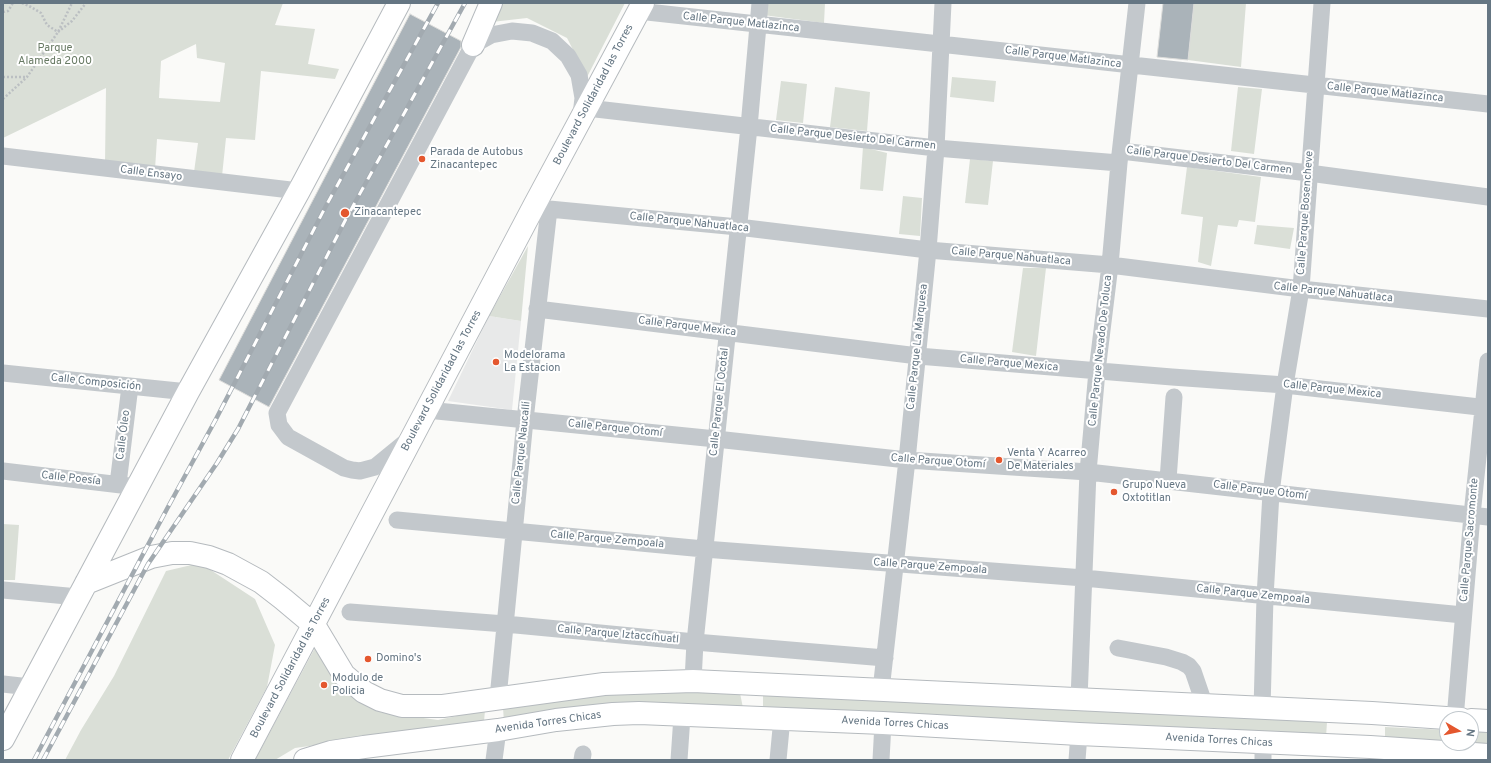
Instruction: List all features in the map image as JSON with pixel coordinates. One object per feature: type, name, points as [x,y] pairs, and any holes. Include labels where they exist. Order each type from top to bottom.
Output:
[{"type":"main road","points":[[3,739],[82,590],[128,486],[188,392],[299,192],[399,3]]},
{"type":"main road","points":[[473,45],[491,3]]},
{"type":"main road","name":"Boulevard Solidaridad las Torres","points":[[242,760],[427,410],[541,208],[583,114],[641,7]]},
{"type":"main road","points":[[82,590],[150,557],[172,553],[209,557],[228,564],[260,582],[314,625],[344,675],[364,692],[380,700],[402,706],[443,706],[604,684],[693,681],[1439,718]]},
{"type":"main road","points":[[752,717],[755,712],[757,696],[753,684]]},
{"type":"main road","points":[[498,698],[494,715],[498,730]]},
{"type":"main road","points":[[1330,745],[1336,735],[1337,727],[1336,720],[1331,712]]},
{"type":"main road","name":"Avenida Torres Chicas","points":[[305,760],[331,752],[364,747],[498,730],[556,720],[638,713],[682,716],[782,718],[1079,734],[1263,751],[1330,745],[1370,747],[1448,756],[1488,755]]},
{"type":"main road","points":[[1370,747],[1362,739],[1362,731],[1365,722],[1372,714]]},
{"type":"street","name":"Calle Parque El Ocotal","points":[[693,681],[695,642],[704,549],[728,332],[760,3]]},
{"type":"street","name":"Calle Parque La Marquesa","points":[[882,690],[928,250],[936,148],[943,3]]},
{"type":"street","name":"Calle Parque Nevado De Toluca","points":[[1079,699],[1088,472],[1097,371],[1110,266],[1137,3]]},
{"type":"street","name":"Calle Parque Bosencheve","points":[[1262,709],[1265,597],[1271,493],[1285,385],[1301,289],[1308,173],[1317,86],[1322,3]]},
{"type":"street","name":"Calle Parque Matlazinca","points":[[641,7],[758,25],[1488,104]]},
{"type":"street","points":[[414,436],[375,467],[360,471],[352,470],[344,468],[288,437],[278,425],[276,413],[473,45],[491,35],[512,31],[532,33],[552,41],[568,56],[579,76],[583,98],[583,114]]},
{"type":"street","name":"Calle Parque Desierto Del Carmen","points":[[583,114],[748,127],[936,148],[1120,157],[1308,173],[1488,197]]},
{"type":"street","name":"Calle Ensayo","points":[[3,156],[299,192]]},
{"type":"street","name":"Calle Parque Nahuatlaca","points":[[541,208],[738,228],[928,250],[1110,266],[1301,289],[1488,309]]},
{"type":"street","name":"Calle Parque Naucalli","points":[[498,698],[537,309],[541,208]]},
{"type":"street","name":"Calle Parque Mexica","points":[[537,309],[918,356],[1285,385],[1485,408]]},
{"type":"street","name":"Calle Parque Sacromonte","points":[[1456,711],[1463,616],[1480,516],[1488,361]]},
{"type":"street","name":"Calle Composición","points":[[3,373],[188,392]]},
{"type":"street","name":"Calle Óleo","points":[[128,486],[130,386]]},
{"type":"street","points":[[1168,480],[1174,398]]},
{"type":"street","name":"Calle Parque Otomí","points":[[427,410],[907,460],[1088,472],[1168,480],[1480,516]]},
{"type":"street","name":"Calle Poesía","points":[[3,471],[128,486]]},
{"type":"street","name":"Calle Parque Zempoala","points":[[396,520],[704,549],[895,565],[1084,578],[1463,616]]},
{"type":"street","points":[[3,590],[82,590]]},
{"type":"street","name":"Calle Parque Iztaccíhuatl","points":[[350,612],[505,624],[885,658]]},
{"type":"street","points":[[1118,648],[1166,657],[1189,666],[1193,671],[1205,706]]},
{"type":"street","points":[[3,684],[30,687]]},
{"type":"street","points":[[679,760],[682,716]]},
{"type":"street","points":[[778,760],[782,718]]},
{"type":"street","points":[[881,760],[883,723]]},
{"type":"street","points":[[494,760],[498,730]]},
{"type":"street","points":[[1077,760],[1079,734]]},
{"type":"path","points":[[3,12],[8,11],[13,3]]},
{"type":"path","points":[[22,3],[41,13],[47,25],[58,32]]},
{"type":"path","points":[[3,99],[27,77],[58,32],[72,3]]},
{"type":"path","points":[[58,32],[72,21],[86,3]]},
{"type":"path","points":[[3,77],[27,77]]},
{"type":"shaded area","points":[[489,316],[521,321],[512,410],[448,401]]},
{"type":"green space","name":"Parque Alameda 2000","points":[[3,3],[283,3],[275,25],[315,29],[308,64],[339,69],[335,79],[261,71],[255,140],[226,138],[222,176],[194,172],[198,143],[157,139],[155,169],[105,163],[106,88],[3,138]],"holes":[[[196,44],[197,58],[225,63],[220,102],[159,98],[161,61]]]},
{"type":"green space","points":[[485,3],[625,3],[587,77],[567,38],[527,18],[474,24]]},
{"type":"green space","points":[[764,3],[825,3],[824,23],[763,15]]},
{"type":"green space","points":[[1194,3],[1246,3],[1241,67],[1188,60]]},
{"type":"green space","points":[[952,77],[996,81],[994,102],[950,97]]},
{"type":"green space","points":[[781,81],[807,84],[803,123],[776,120]]},
{"type":"green space","points":[[835,87],[870,92],[867,131],[830,127]]},
{"type":"green space","points":[[1238,87],[1262,89],[1254,154],[1231,151]]},
{"type":"green space","points":[[863,147],[887,153],[883,191],[860,189]]},
{"type":"green space","points":[[970,159],[993,161],[988,205],[965,203]]},
{"type":"green space","points":[[1187,167],[1261,177],[1255,222],[1239,220],[1237,227],[1218,225],[1211,266],[1198,262],[1203,217],[1181,214]]},
{"type":"green space","points":[[903,196],[922,198],[920,236],[899,234]]},
{"type":"green space","points":[[1257,225],[1294,228],[1290,249],[1254,244]]},
{"type":"green space","points":[[528,246],[521,321],[489,316]]},
{"type":"green space","points":[[1023,268],[1046,268],[1036,356],[1012,352]]},
{"type":"green space","points":[[3,524],[19,525],[15,580],[3,580]]},
{"type":"green space","points":[[200,563],[255,599],[275,645],[267,687],[228,760],[65,760],[81,730],[114,676],[166,571]]},
{"type":"green space","points":[[316,646],[344,689],[380,712],[438,720],[485,710],[484,722],[295,748],[275,760],[255,760]]},
{"type":"green space","points":[[604,691],[740,693],[743,708],[504,722],[503,708]]},
{"type":"green space","points":[[763,694],[1327,722],[1326,737],[1217,728],[1064,726],[763,710]]},
{"type":"green space","points":[[1385,727],[1439,730],[1439,746],[1385,743]]},
{"type":"green space","points":[[1479,731],[1488,731],[1488,748],[1479,748]]},
{"type":"building","points":[[1163,3],[1194,3],[1188,60],[1157,57]]},
{"type":"building","name":"Zinacantepec","points":[[410,14],[461,41],[461,47],[269,407],[219,380]]},
{"type":"railway","points":[[34,760],[216,419],[327,204],[438,3]]},
{"type":"railway","points":[[43,760],[148,564],[217,463],[238,429],[347,217],[465,3]]},
{"type":"place","name":"Parada de Autobus Zinacantepec","points":[[422,159]]},
{"type":"place","name":"Zinacantepec","points":[[345,213]]},
{"type":"place","name":"Modelorama La Estacion","points":[[496,362]]},
{"type":"place","name":"Venta Y Acarreo De Materiales","points":[[999,460]]},
{"type":"place","name":"Grupo Nueva Oxtotitlan","points":[[1114,492]]},
{"type":"place","name":"Domino's","points":[[368,659]]},
{"type":"place","name":"Modulo de Policia","points":[[324,685]]}]
